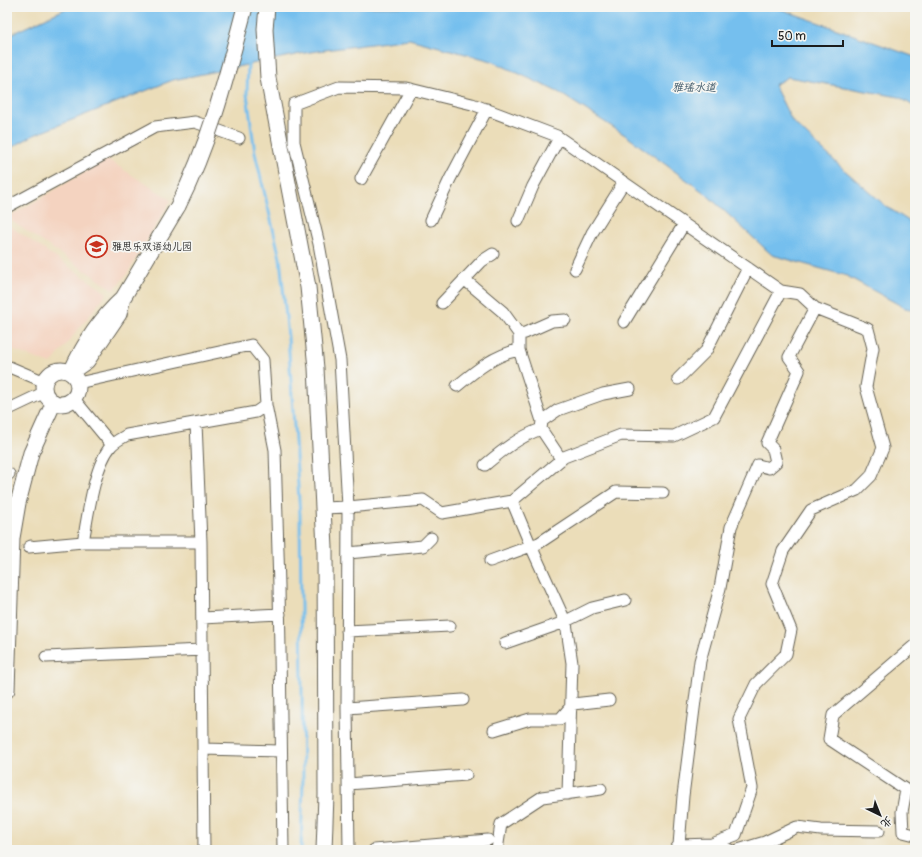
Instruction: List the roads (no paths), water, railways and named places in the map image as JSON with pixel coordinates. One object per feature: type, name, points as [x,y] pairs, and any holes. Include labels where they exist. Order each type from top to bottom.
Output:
[{"type":"street","points":[[7,366],[64,404],[74,399],[77,394],[75,378],[119,314],[123,298],[178,206],[191,181],[208,137],[222,93],[245,7]]},
{"type":"street","points":[[267,7],[265,28],[268,78],[308,287],[316,368],[325,548],[326,795],[324,850]]},
{"type":"street","points":[[349,850],[347,708],[348,507],[340,360],[319,244],[294,142],[294,104],[339,87],[406,88],[488,109],[559,138],[781,291],[800,294],[815,308],[868,329],[873,348],[866,387],[883,448],[871,476],[857,490],[811,510],[783,551],[772,584],[791,630],[786,654],[756,684],[739,719],[752,788],[736,835],[713,844],[677,848],[700,661],[720,588],[731,527],[758,465],[769,468],[776,462],[773,449],[767,443],[799,371],[789,357],[815,308]]},
{"type":"street","points":[[361,179],[411,89]]},
{"type":"street","points":[[431,220],[450,179],[488,109]]},
{"type":"street","points":[[7,207],[155,127],[195,122],[239,138]]},
{"type":"street","points":[[518,221],[533,186],[559,138]]},
{"type":"street","points":[[575,269],[592,233],[624,182]]},
{"type":"street","points":[[624,322],[684,224]]},
{"type":"street","points":[[442,303],[482,261],[493,254]]},
{"type":"street","points":[[678,379],[706,352],[748,268]]},
{"type":"street","points":[[464,279],[503,312],[519,334],[519,350],[541,425],[561,459]]},
{"type":"street","points":[[323,508],[422,500],[442,513],[512,501],[561,459],[621,435],[674,436],[714,417],[781,291]]},
{"type":"street","points":[[519,334],[525,333],[552,321],[565,320]]},
{"type":"street","points":[[7,690],[12,538],[18,503],[48,392],[47,376],[52,372],[64,370],[75,378],[251,345],[263,360],[266,405],[275,450],[280,614],[283,850]]},
{"type":"street","points":[[458,386],[476,370],[508,352],[519,350]]},
{"type":"street","points":[[485,465],[504,449],[541,425],[558,410],[603,394],[630,389]]},
{"type":"street","points":[[7,410],[48,392]]},
{"type":"street","points":[[74,399],[112,445]]},
{"type":"street","points":[[83,542],[96,477],[101,464],[112,445],[127,435],[256,412],[266,405]]},
{"type":"street","points":[[196,423],[201,542],[204,850]]},
{"type":"street","points":[[490,561],[539,543],[616,492],[663,493]]},
{"type":"street","points":[[512,501],[566,623],[572,663],[568,794]]},
{"type":"street","points":[[348,554],[423,546],[431,538]]},
{"type":"street","points":[[31,546],[29,547],[83,542],[201,542]]},
{"type":"street","points":[[505,643],[562,623],[592,608],[625,600]]},
{"type":"street","points":[[202,618],[280,614]]},
{"type":"street","points":[[347,631],[450,626]]},
{"type":"street","points":[[915,645],[833,715],[829,739],[906,790],[902,812],[903,832],[915,835]]},
{"type":"street","points":[[46,657],[202,650]]},
{"type":"street","points":[[347,708],[463,700]]},
{"type":"street","points":[[494,730],[530,718],[560,719],[573,704],[609,700]]},
{"type":"street","points":[[203,749],[282,751]]},
{"type":"street","points":[[348,784],[466,776]]},
{"type":"street","points":[[497,850],[501,824],[542,797],[600,790]]},
{"type":"street","points":[[738,850],[766,842],[797,827],[822,830],[879,831]]},
{"type":"street","points":[[374,850],[488,840]]},
{"type":"street","points":[[713,844],[730,850]]},
{"type":"water","name":"雅瑶水道","points":[[69,7],[775,7],[915,57],[915,107],[899,97],[788,77],[774,85],[792,121],[841,167],[887,207],[915,225],[915,310],[905,308],[847,276],[772,255],[706,194],[625,135],[558,92],[492,61],[409,39],[310,52],[173,80],[34,135],[7,150],[7,36]]},
{"type":"waterway","points":[[248,62],[247,94],[255,153],[280,258],[288,337],[300,515],[303,780],[301,850]]},
{"type":"place","name":"雅思乐双语幼儿园","points":[[96,246]]}]
